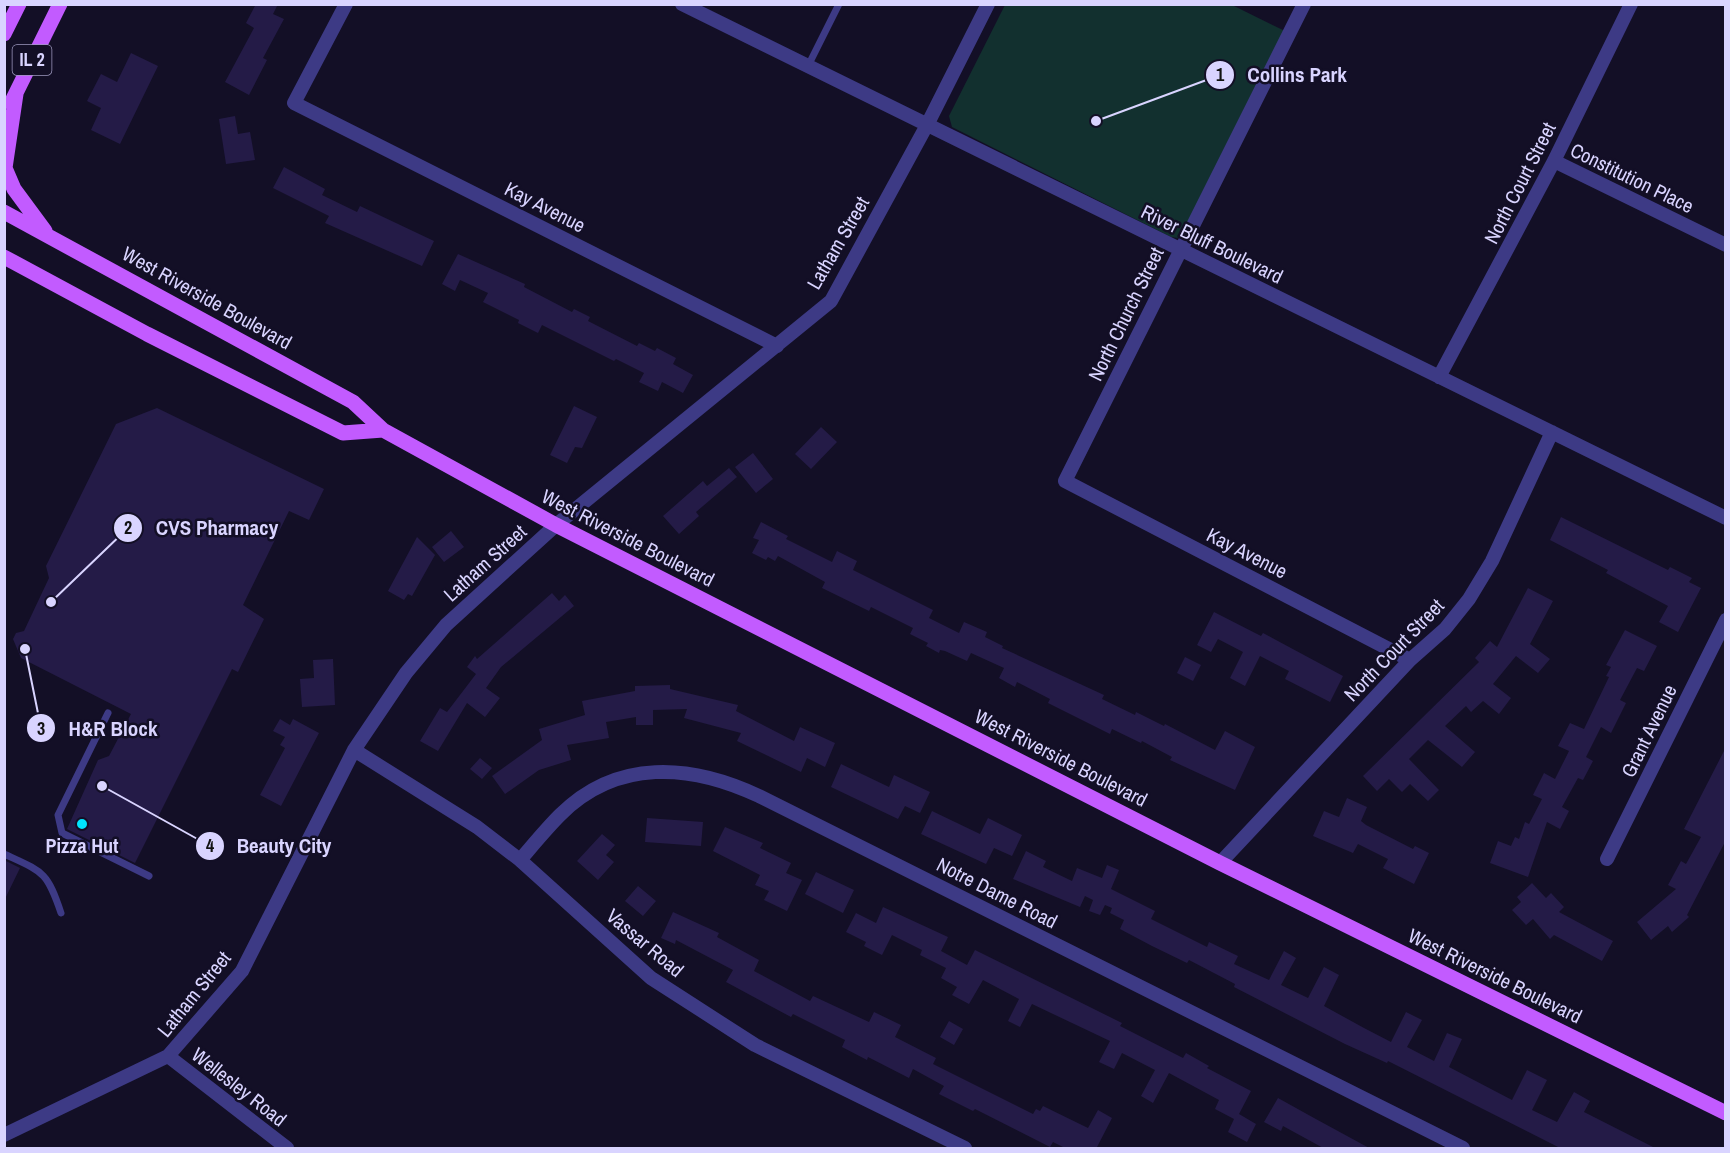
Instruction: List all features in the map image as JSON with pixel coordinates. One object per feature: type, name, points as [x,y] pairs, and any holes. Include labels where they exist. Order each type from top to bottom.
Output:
[{"type":"main road","name":"IL 2","points":[[4,34],[19,4]]},
{"type":"main road","name":"IL 2","points":[[4,116],[60,4]]},
{"type":"main road","points":[[16,94],[5,168],[19,196],[49,236]]},
{"type":"main road","name":"West Riverside Boulevard","points":[[4,212],[353,402],[383,430],[556,525],[1220,863],[1725,1113]]},
{"type":"main road","points":[[4,257],[343,433],[383,430]]},
{"type":"main road","points":[[4,271],[34,273]]},
{"type":"street","name":"Kay Avenue","points":[[346,4],[294,103],[777,346]]},
{"type":"street","name":"River Bluff Boulevard","points":[[682,4],[1725,518]]},
{"type":"street","name":"Latham Street","points":[[4,1135],[168,1056],[242,971],[354,750],[406,673],[446,625],[556,525],[831,301],[927,125],[988,4]]},
{"type":"street","name":"North Church Street","points":[[1065,482],[1304,4]]},
{"type":"street","name":"North Court Street","points":[[1439,377],[1554,161],[1631,4]]},
{"type":"street","name":"Constitution Place","points":[[1554,161],[1725,245]]},
{"type":"street","name":"North Court Street","points":[[1220,863],[1410,660],[1445,629],[1469,599],[1492,561],[1552,432]]},
{"type":"street","name":"Kay Avenue","points":[[1065,482],[1410,660]]},
{"type":"street","name":"Grant Avenue","points":[[1607,859],[1725,620]]},
{"type":"street","name":"Vassar Road","points":[[354,750],[477,827],[520,860],[661,984],[755,1045],[965,1149]]},
{"type":"street","name":"Notre Dame Road","points":[[520,860],[561,814],[587,794],[613,781],[640,773],[673,770],[713,778],[759,796],[1463,1149]]},
{"type":"street","name":"Wellesley Road","points":[[168,1056],[287,1149]]},
{"type":"lane","points":[[808,66],[838,4]]},
{"type":"lane","points":[[108,713],[58,815],[62,833],[149,876]]},
{"type":"lane","points":[[4,854],[43,873],[54,892],[61,913]]},
{"type":"green space","points":[[1005,5],[1232,5],[1287,32],[1183,234],[1178,238],[1171,237],[952,127],[949,116]]},
{"type":"building","points":[[256,4],[278,4],[273,14],[284,19],[263,58],[267,60],[249,95],[225,82],[254,28],[246,23]]},
{"type":"building","points":[[131,53],[158,66],[120,144],[91,130],[101,108],[87,101],[101,74],[117,82]]},
{"type":"building","points":[[235,116],[238,134],[250,132],[255,160],[226,164],[219,119]]},
{"type":"building","points":[[284,167],[325,189],[322,195],[357,212],[360,206],[434,241],[422,266],[325,223],[329,216],[273,188]]},
{"type":"building","points":[[458,254],[525,284],[524,287],[572,312],[574,309],[590,317],[588,321],[637,346],[639,343],[655,351],[657,348],[676,358],[673,364],[693,375],[683,393],[662,382],[658,391],[639,382],[644,373],[616,359],[614,361],[542,325],[538,333],[518,323],[519,320],[483,302],[488,293],[460,280],[455,291],[442,284]]},
{"type":"building","points":[[574,406],[597,417],[582,448],[575,447],[567,463],[550,455]]},
{"type":"building","points":[[157,408],[324,489],[309,520],[289,511],[243,605],[264,619],[238,672],[232,669],[135,863],[67,829],[98,760],[109,756],[131,714],[21,658],[13,639],[16,633],[24,631],[49,578],[46,566],[116,424]]},
{"type":"building","points":[[821,427],[837,442],[811,469],[795,454]]},
{"type":"building","points":[[753,453],[773,479],[756,493],[735,467]]},
{"type":"building","points":[[729,468],[737,477],[696,512],[699,516],[679,534],[663,516],[703,481],[707,486]]},
{"type":"building","points":[[1561,517],[1668,570],[1670,567],[1692,578],[1689,582],[1701,588],[1678,632],[1659,622],[1668,606],[1606,573],[1608,570],[1550,540]]},
{"type":"building","points":[[761,522],[788,536],[786,539],[832,562],[837,551],[857,561],[853,570],[933,610],[929,618],[959,633],[964,622],[987,632],[985,637],[1003,646],[1002,648],[1104,695],[1102,699],[1135,715],[1136,712],[1164,726],[1165,724],[1215,750],[1225,731],[1255,747],[1235,790],[1170,760],[1172,757],[1142,741],[1141,743],[1112,729],[1110,734],[1048,703],[1050,699],[1017,682],[1015,687],[999,678],[1004,668],[971,653],[967,661],[945,651],[940,650],[939,653],[926,646],[928,643],[910,634],[913,628],[871,607],[869,611],[822,588],[825,582],[778,556],[775,561],[768,557],[766,560],[752,553],[759,540],[753,538]]},
{"type":"building","points":[[451,531],[464,547],[444,562],[432,547]]},
{"type":"building","points":[[417,537],[435,555],[412,596],[408,594],[404,600],[388,591]]},
{"type":"building","points":[[1528,588],[1553,601],[1530,644],[1550,659],[1538,673],[1516,656],[1493,684],[1511,698],[1499,714],[1483,701],[1471,712],[1466,706],[1445,726],[1475,752],[1462,767],[1428,740],[1409,759],[1439,790],[1428,801],[1410,784],[1402,792],[1389,779],[1377,791],[1363,776],[1479,662],[1475,658],[1490,641],[1497,647]]},
{"type":"building","points":[[552,593],[559,601],[565,595],[574,606],[501,667],[486,688],[500,698],[485,717],[467,703],[438,751],[420,741],[440,708],[447,712],[476,674],[467,667],[475,656],[477,659]]},
{"type":"building","points":[[1214,612],[1261,636],[1263,633],[1343,676],[1330,702],[1285,679],[1289,671],[1260,656],[1245,686],[1230,678],[1243,652],[1218,639],[1211,652],[1197,645]]},
{"type":"building","points":[[1625,630],[1657,646],[1644,671],[1637,668],[1620,700],[1626,703],[1611,733],[1601,727],[1586,757],[1593,761],[1583,780],[1578,778],[1562,807],[1569,811],[1560,829],[1547,822],[1528,877],[1490,863],[1498,841],[1511,846],[1515,837],[1519,839],[1525,822],[1529,824],[1542,799],[1533,795],[1544,773],[1555,779],[1569,751],[1558,746],[1570,723],[1584,729],[1609,677],[1606,676],[1611,667],[1606,665]]},
{"type":"building","points":[[1185,657],[1201,665],[1193,681],[1177,673]]},
{"type":"building","points":[[333,659],[335,705],[302,707],[300,679],[314,678],[313,660]]},
{"type":"building","points":[[670,685],[670,689],[738,705],[736,711],[794,741],[800,727],[835,743],[825,767],[807,758],[801,772],[737,741],[741,733],[684,718],[687,709],[653,710],[653,725],[636,725],[636,717],[606,722],[609,738],[567,745],[571,760],[539,770],[505,794],[492,776],[542,740],[539,729],[585,715],[582,701],[635,691],[635,686]]},
{"type":"building","points":[[280,719],[290,725],[293,719],[319,733],[281,806],[260,795],[285,748],[280,745],[285,737],[273,731]]},
{"type":"building","points":[[1725,749],[1725,842],[1687,915],[1689,917],[1672,932],[1668,926],[1651,940],[1637,922],[1676,889],[1668,885],[1681,861],[1686,864],[1701,837],[1684,829]]},
{"type":"building","points":[[480,758],[492,768],[482,779],[470,769]]},
{"type":"building","points":[[841,764],[889,787],[894,775],[930,792],[920,813],[905,806],[898,819],[831,787]]},
{"type":"building","points":[[1347,798],[1367,807],[1361,821],[1366,825],[1413,849],[1415,846],[1429,853],[1414,884],[1383,868],[1388,859],[1358,844],[1353,853],[1313,836],[1324,811],[1339,817]]},
{"type":"building","points":[[932,811],[980,834],[988,818],[1022,835],[1012,856],[994,848],[986,864],[921,834]]},
{"type":"building","points":[[647,818],[703,822],[701,846],[645,842]]},
{"type":"building","points":[[725,827],[763,843],[760,848],[791,863],[786,873],[802,880],[787,911],[764,900],[769,891],[755,885],[760,875],[713,851]]},
{"type":"building","points":[[602,834],[615,845],[606,855],[614,862],[598,880],[577,861]]},
{"type":"building","points":[[1026,851],[1046,861],[1043,867],[1072,881],[1077,868],[1102,878],[1107,865],[1119,870],[1111,889],[1155,911],[1151,919],[1207,947],[1209,942],[1238,956],[1234,964],[1269,980],[1284,951],[1296,958],[1281,985],[1308,998],[1324,967],[1339,975],[1324,1006],[1364,1028],[1391,1042],[1406,1012],[1422,1020],[1407,1047],[1434,1061],[1447,1033],[1462,1039],[1449,1067],[1512,1100],[1527,1070],[1547,1080],[1532,1110],[1557,1122],[1574,1092],[1590,1101],[1584,1112],[1657,1149],[1562,1149],[1388,1061],[1387,1063],[1345,1044],[1234,987],[1235,984],[1189,960],[1187,963],[1120,929],[1124,920],[1110,913],[1112,908],[1105,905],[1100,915],[1089,911],[1093,900],[1085,896],[1080,907],[1013,879]]},
{"type":"building","points":[[4,860],[20,868],[4,901]]},
{"type":"building","points":[[816,872],[854,890],[843,913],[805,894]]},
{"type":"building","points":[[1532,883],[1546,898],[1551,893],[1564,907],[1559,912],[1613,941],[1602,961],[1554,935],[1550,939],[1533,919],[1526,925],[1512,910],[1521,902],[1517,897]]},
{"type":"building","points":[[638,886],[656,901],[643,916],[625,901]]},
{"type":"building","points":[[883,907],[948,937],[941,951],[967,965],[975,950],[1122,1023],[1120,1026],[1183,1058],[1186,1053],[1209,1066],[1207,1068],[1251,1091],[1239,1114],[1256,1124],[1247,1142],[1228,1132],[1234,1119],[1215,1109],[1219,1100],[1169,1073],[1153,1103],[1141,1096],[1155,1070],[1122,1053],[1114,1069],[1099,1062],[1110,1041],[1032,1004],[1020,1027],[1008,1021],[1019,999],[983,980],[969,1004],[952,995],[957,987],[941,978],[946,968],[920,955],[922,950],[892,935],[882,955],[864,946],[866,942],[846,932],[856,913],[876,923]]},
{"type":"building","points":[[673,912],[719,933],[717,937],[759,960],[754,971],[810,1001],[813,996],[869,1022],[874,1012],[901,1025],[895,1037],[936,1058],[933,1064],[1033,1114],[1036,1109],[1040,1111],[1043,1106],[1088,1128],[1098,1110],[1112,1118],[1096,1149],[1067,1149],[1053,1142],[1050,1147],[975,1109],[973,1111],[939,1094],[944,1086],[913,1069],[909,1078],[868,1057],[867,1060],[842,1047],[845,1040],[793,1014],[791,1017],[726,982],[733,970],[676,940],[675,944],[661,938]]},
{"type":"building","points":[[949,1021],[963,1029],[954,1045],[940,1037]]},
{"type":"building","points":[[1278,1098],[1371,1149],[1325,1149],[1283,1126],[1281,1131],[1264,1122]]},
{"type":"place","name":"Collins Park","points":[[1096,121]]},
{"type":"place","name":"CVS Pharmacy","points":[[51,602]]},
{"type":"place","name":"H&R Block","points":[[25,649]]},
{"type":"place","name":"Beauty City","points":[[102,786]]},
{"type":"place","name":"Pizza Hut","points":[[82,824]]}]
